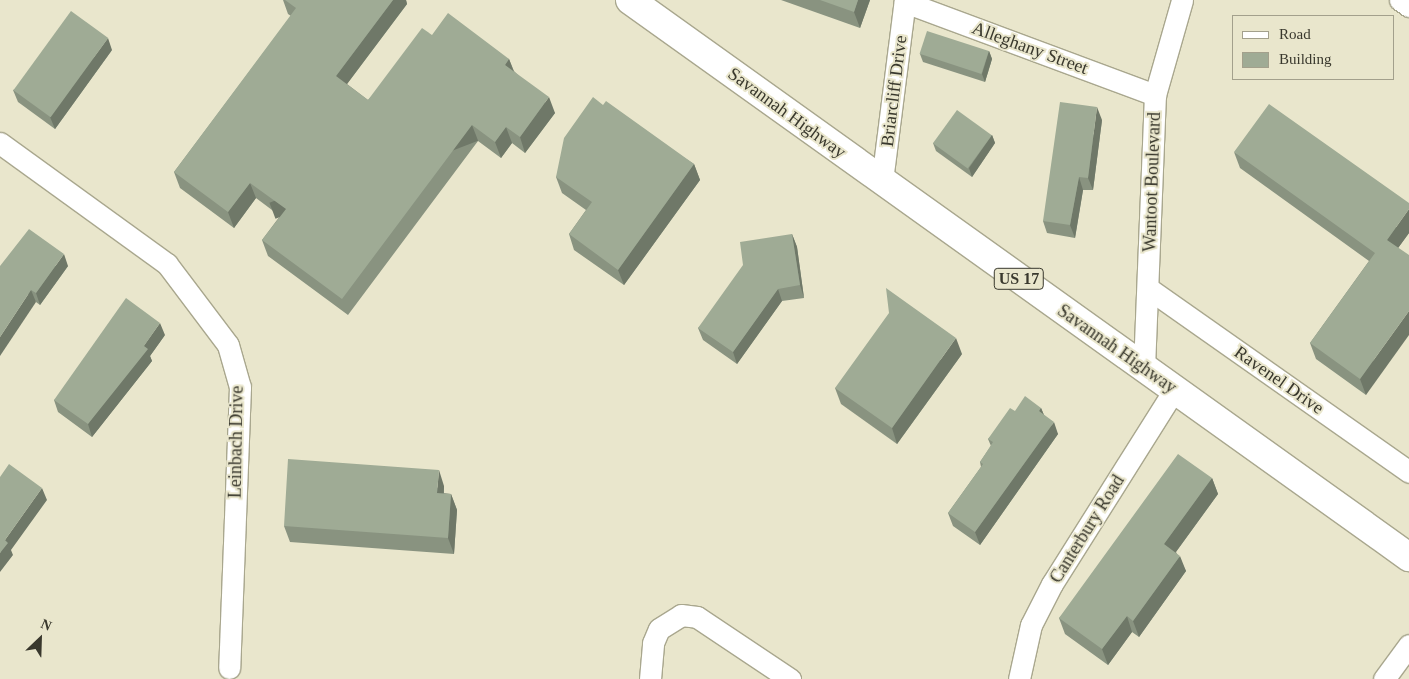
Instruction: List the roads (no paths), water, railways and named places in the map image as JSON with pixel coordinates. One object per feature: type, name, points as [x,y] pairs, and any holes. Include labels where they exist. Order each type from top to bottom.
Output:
[{"type":"highway","name":"Savannah Highway","points":[[630,0],[1409,557]]},
{"type":"street","name":"Wantoot Boulevard","points":[[1144,368],[1149,289],[1155,95],[1182,0]]},
{"type":"street","points":[[1400,0],[1409,6]]},
{"type":"street","name":"Briarcliff Drive","points":[[882,181],[905,1]]},
{"type":"street","name":"Alleghany Street","points":[[905,1],[1155,95]]},
{"type":"street","name":"Leinbach Drive","points":[[0,143],[167,264],[228,344],[240,388],[229,668]]},
{"type":"street","name":"Ravenel Drive","points":[[1149,289],[1409,472]]},
{"type":"street","name":"Canterbury Road","points":[[1019,679],[1031,625],[1052,584],[1175,389]]},
{"type":"street","points":[[650,679],[652,644],[659,629],[681,615],[697,617],[790,679]]},
{"type":"street","points":[[1384,679],[1409,645]]}]
